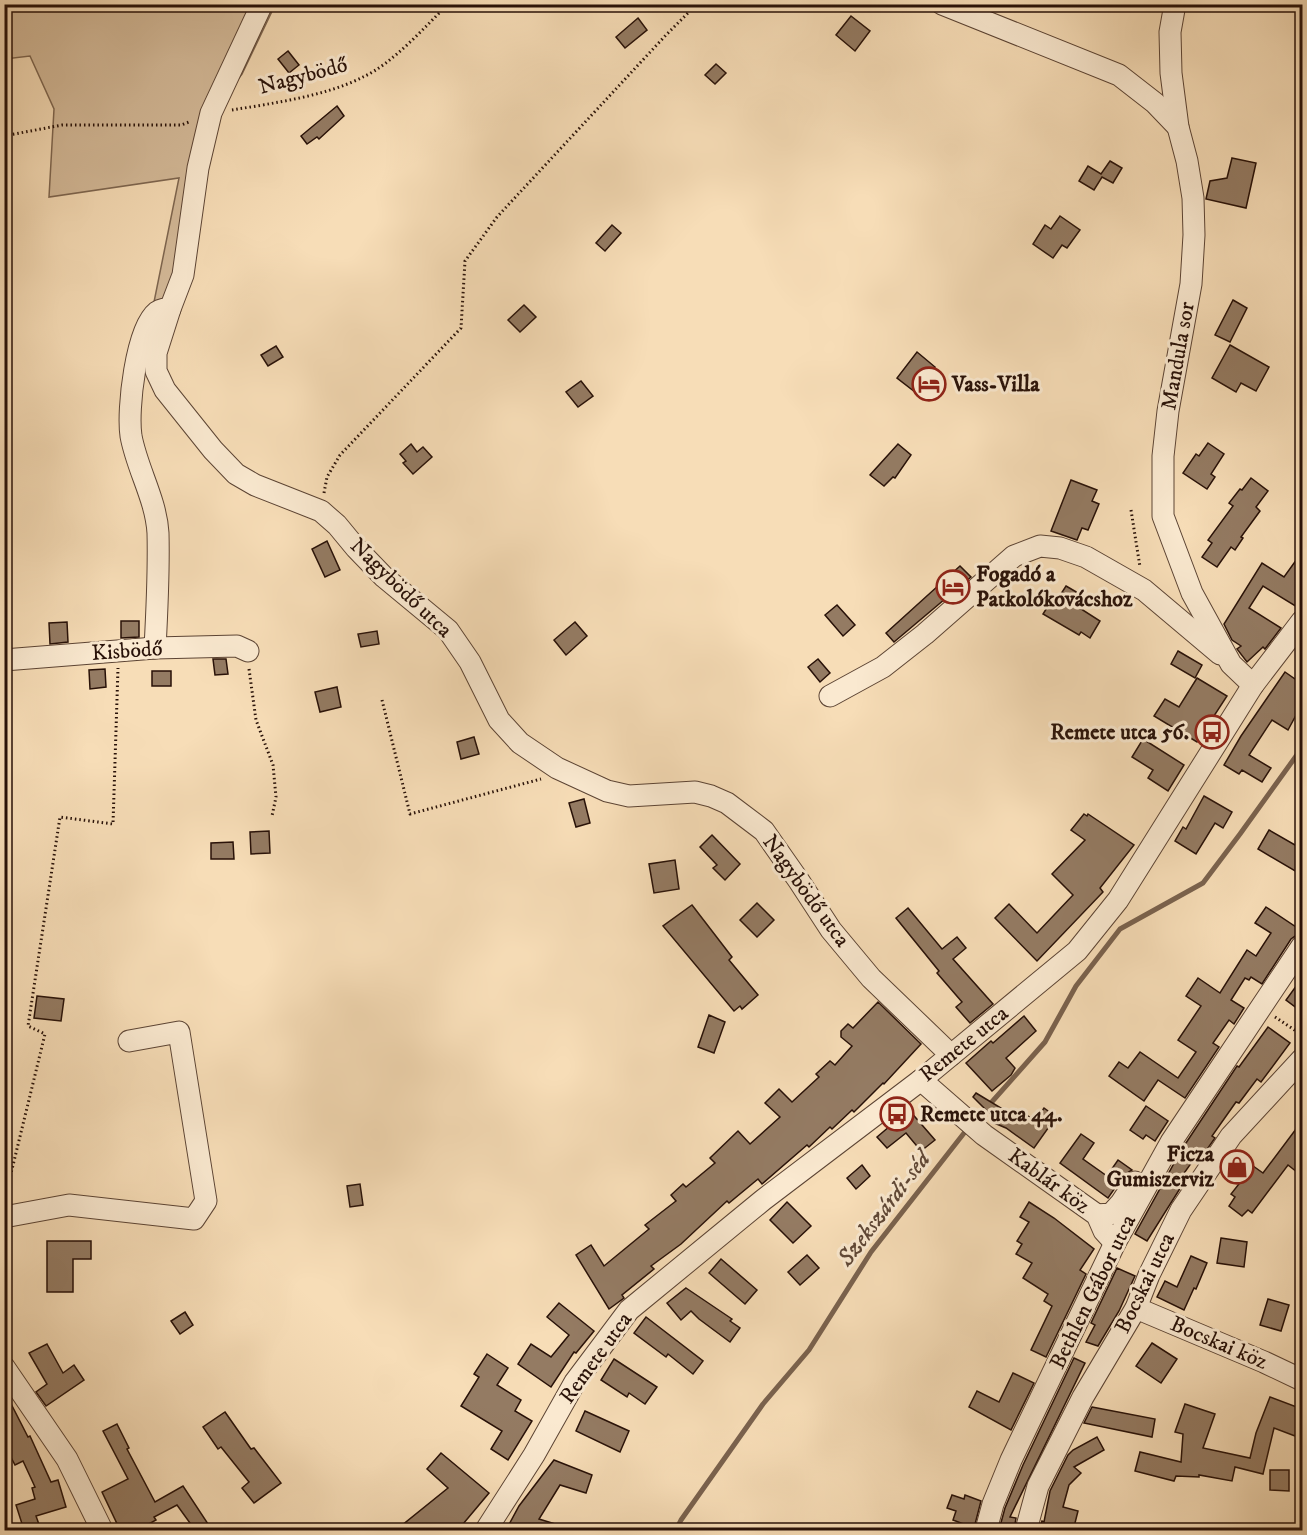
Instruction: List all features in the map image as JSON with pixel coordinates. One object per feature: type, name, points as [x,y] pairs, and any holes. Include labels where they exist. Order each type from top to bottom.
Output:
[{"type":"street","name":"Nagybödő utca","points":[[262,4],[211,113],[198,168],[183,275],[156,353],[156,371],[165,390],[213,450],[236,474],[255,485],[321,511],[337,525],[384,577],[448,630],[470,662],[499,720],[520,743],[566,772],[607,791],[629,796],[695,792],[727,803],[764,831],[831,930],[871,978],[951,1055]]},
{"type":"street","points":[[942,4],[1119,75],[1155,103],[1178,127]]},
{"type":"street","name":"Mandula sor","points":[[1175,4],[1170,32],[1171,73],[1178,127],[1193,198],[1194,235],[1191,284],[1168,411],[1163,456],[1163,516],[1192,593],[1231,664],[1252,685]]},
{"type":"street","points":[[155,648],[157,527],[131,436],[131,398],[140,346],[152,317],[159,310],[170,309]]},
{"type":"street","points":[[830,696],[883,667],[925,634],[1014,556],[1040,546],[1060,548],[1086,557],[1143,590],[1231,664]]},
{"type":"street","name":"Remete utca","points":[[486,1530],[534,1455],[575,1382],[629,1310],[763,1200],[921,1080],[1077,951],[1118,900],[1252,685],[1302,621]]},
{"type":"street","name":"Kisbödő","points":[[4,660],[155,648],[237,646],[248,651]]},
{"type":"street","name":"Bethlen Gábor utca","points":[[986,1530],[993,1504],[1011,1460],[1114,1243],[1171,1142],[1302,946]]},
{"type":"street","points":[[4,1217],[69,1205],[194,1218],[206,1201],[179,1032],[129,1041]]},
{"type":"street","name":"Bocskai utca","points":[[1026,1530],[1038,1486],[1083,1397],[1136,1308],[1149,1275],[1181,1210],[1232,1136],[1302,1059]]},
{"type":"street","name":"Kablár köz","points":[[921,1080],[984,1135],[1097,1215],[1104,1231],[1114,1243]]},
{"type":"street","points":[[1097,1215],[1111,1214],[1150,1160],[1171,1142]]},
{"type":"street","name":"Bocskai köz","points":[[1136,1308],[1302,1380]]},
{"type":"street","points":[[4,1368],[67,1459],[102,1530]]},
{"type":"path","name":"Nagybödő","points":[[4,136],[62,125],[181,125],[211,113],[308,96],[364,77],[401,51],[448,4]]},
{"type":"path","points":[[321,511],[327,477],[340,455],[461,328],[465,261],[497,217],[697,4]]},
{"type":"path","points":[[1131,510],[1143,590]]},
{"type":"path","points":[[4,1200],[45,1034],[28,1026],[60,817],[113,824],[119,651]]},
{"type":"path","points":[[248,651],[256,720],[273,765],[276,797],[272,816]]},
{"type":"path","points":[[382,700],[410,814],[566,772]]},
{"type":"path","points":[[1282,1022],[1302,1035]]},
{"type":"shaded area","points":[[4,5],[275,5],[242,74],[201,126],[168,298],[154,302],[179,178],[49,197],[54,109],[30,56],[5,59]]},
{"type":"building","points":[[851,16],[870,31],[855,51],[836,35]]},
{"type":"building","points":[[638,18],[647,30],[625,48],[616,37]]},
{"type":"building","points":[[288,51],[299,65],[289,73],[278,59]]},
{"type":"building","points":[[716,64],[726,73],[715,84],[705,75]]},
{"type":"building","points":[[337,106],[344,116],[319,139],[317,137],[307,144],[301,136]]},
{"type":"building","points":[[1232,158],[1256,163],[1246,208],[1206,199],[1210,181],[1227,178]]},
{"type":"building","points":[[1110,161],[1122,168],[1113,183],[1102,177],[1094,190],[1079,181],[1088,166],[1101,174]]},
{"type":"building","points":[[1060,216],[1080,230],[1067,248],[1062,245],[1053,258],[1033,244],[1045,225],[1051,229]]},
{"type":"building","points":[[612,225],[621,233],[605,251],[596,243]]},
{"type":"building","points":[[1233,300],[1247,308],[1230,342],[1215,335]]},
{"type":"building","points":[[524,305],[536,317],[520,332],[508,320]]},
{"type":"building","points":[[1230,345],[1269,367],[1256,391],[1241,383],[1236,392],[1212,378]]},
{"type":"building","points":[[276,346],[283,357],[268,366],[261,355]]},
{"type":"building","points":[[917,352],[935,367],[915,392],[897,378]]},
{"type":"building","points":[[581,381],[593,396],[578,407],[566,392]]},
{"type":"building","points":[[1208,443],[1224,454],[1211,474],[1215,477],[1207,489],[1183,473],[1196,454],[1199,456]]},
{"type":"building","points":[[411,444],[417,452],[423,447],[432,457],[413,474],[403,463],[406,461],[400,454]]},
{"type":"building","points":[[898,444],[911,455],[895,478],[893,477],[884,486],[870,475]]},
{"type":"building","points":[[1251,478],[1268,491],[1256,507],[1260,511],[1241,537],[1243,538],[1235,550],[1231,547],[1217,567],[1202,557],[1212,543],[1208,540],[1233,506],[1229,503]]},
{"type":"building","points":[[1071,480],[1097,490],[1092,501],[1099,504],[1088,530],[1082,528],[1077,540],[1051,531]]},
{"type":"building","points":[[327,541],[340,570],[325,577],[312,549]]},
{"type":"building","points":[[1302,552],[1302,598],[1297,607],[1263,586],[1249,608],[1281,628],[1265,649],[1263,647],[1247,662],[1237,649],[1241,646],[1232,640],[1224,624],[1262,563],[1284,577]]},
{"type":"building","points":[[960,566],[971,577],[894,642],[886,633]]},
{"type":"building","points":[[1066,586],[1085,597],[1078,607],[1100,621],[1090,638],[1081,632],[1079,635],[1043,614],[1055,595],[1059,597]]},
{"type":"building","points":[[837,605],[855,625],[843,636],[825,615]]},
{"type":"building","points":[[121,621],[139,621],[139,637],[121,638]]},
{"type":"building","points":[[67,622],[68,642],[50,644],[49,623]]},
{"type":"building","points":[[575,622],[587,636],[566,655],[554,640]]},
{"type":"building","points":[[377,631],[379,644],[361,647],[358,634]]},
{"type":"building","points":[[1178,651],[1202,665],[1195,678],[1171,664]]},
{"type":"building","points":[[213,659],[226,659],[228,674],[215,675]]},
{"type":"building","points":[[818,659],[830,673],[820,682],[808,667]]},
{"type":"building","points":[[105,669],[106,687],[90,689],[89,670]]},
{"type":"building","points":[[152,671],[171,671],[171,686],[152,686]]},
{"type":"building","points":[[1285,672],[1302,684],[1302,704],[1288,730],[1272,720],[1249,755],[1271,768],[1262,782],[1242,770],[1239,774],[1224,765]]},
{"type":"building","points":[[1197,678],[1227,696],[1197,742],[1154,716],[1165,699],[1179,707]]},
{"type":"building","points":[[337,687],[341,707],[320,712],[315,692]]},
{"type":"building","points":[[474,737],[479,754],[461,759],[457,742]]},
{"type":"building","points":[[1143,739],[1184,765],[1168,791],[1148,778],[1153,770],[1132,757]]},
{"type":"building","points":[[1204,796],[1232,812],[1223,828],[1215,823],[1196,854],[1175,841],[1183,827],[1186,829]]},
{"type":"building","points":[[584,799],[590,823],[576,827],[569,803]]},
{"type":"building","points":[[1084,814],[1087,816],[1088,814],[1134,845],[1100,888],[1103,892],[1037,961],[995,918],[1009,904],[1037,933],[1073,895],[1052,874],[1085,840],[1071,830]]},
{"type":"building","points":[[1269,830],[1302,849],[1302,875],[1258,849]]},
{"type":"building","points":[[269,831],[270,853],[251,854],[250,832]]},
{"type":"building","points":[[712,835],[740,864],[725,880],[713,868],[717,865],[700,847]]},
{"type":"building","points":[[233,842],[234,859],[211,859],[211,843]]},
{"type":"building","points":[[675,860],[679,889],[654,893],[649,864]]},
{"type":"building","points":[[757,903],[774,920],[757,937],[740,920]]},
{"type":"building","points":[[692,905],[732,957],[729,960],[758,995],[742,1009],[740,1006],[734,1011],[663,926]]},
{"type":"building","points":[[1266,907],[1302,931],[1291,939],[1262,984],[1251,977],[1249,980],[1245,978],[1231,1000],[1244,1008],[1234,1024],[1229,1020],[1213,1043],[1219,1047],[1185,1098],[1158,1080],[1144,1101],[1109,1076],[1119,1062],[1128,1068],[1140,1052],[1178,1078],[1196,1052],[1178,1040],[1201,1006],[1186,996],[1198,978],[1220,993],[1247,950],[1256,956],[1271,933],[1255,923]]},
{"type":"building","points":[[908,908],[942,949],[957,937],[966,948],[953,959],[993,1004],[970,1023],[956,1007],[962,1002],[896,918]]},
{"type":"building","points":[[1302,978],[1302,1012],[1286,1000]]},
{"type":"building","points":[[37,996],[64,999],[61,1021],[34,1018]]},
{"type":"building","points":[[878,1002],[921,1044],[854,1112],[852,1110],[832,1129],[830,1127],[809,1147],[807,1145],[762,1184],[758,1179],[729,1203],[727,1201],[681,1244],[651,1266],[654,1269],[622,1295],[624,1298],[609,1309],[576,1255],[591,1245],[604,1266],[649,1229],[645,1225],[676,1201],[671,1195],[683,1184],[686,1187],[715,1163],[710,1158],[738,1131],[750,1144],[780,1117],[765,1103],[779,1089],[792,1102],[819,1077],[816,1074],[830,1061],[835,1065],[852,1046],[841,1037],[841,1031],[848,1024],[853,1028]]},
{"type":"building","points":[[709,1015],[725,1022],[714,1053],[698,1047]]},
{"type":"building","points":[[1024,1016],[1036,1031],[1006,1058],[1015,1068],[1011,1075],[992,1091],[966,1063]]},
{"type":"building","points":[[1268,1027],[1290,1043],[1261,1082],[1257,1079],[1239,1103],[1236,1102],[1212,1136],[1215,1138],[1203,1155],[1199,1152],[1182,1176],[1186,1179],[1147,1241],[1135,1234],[1182,1149],[1237,1066],[1239,1067]]},
{"type":"building","points":[[976,1093],[1024,1122],[1028,1116],[1035,1121],[1044,1108],[1056,1117],[1034,1148],[1006,1128],[992,1122],[994,1118],[973,1097]]},
{"type":"building","points":[[1146,1106],[1168,1121],[1155,1141],[1146,1135],[1143,1139],[1130,1130]]},
{"type":"building","points":[[909,1110],[935,1140],[921,1151],[906,1133],[887,1148],[877,1137]]},
{"type":"building","points":[[1302,1121],[1302,1176],[1288,1165],[1252,1213],[1248,1210],[1242,1216],[1229,1206],[1235,1197],[1231,1194],[1253,1166],[1263,1173]]},
{"type":"building","points":[[1081,1134],[1094,1143],[1083,1159],[1107,1176],[1118,1160],[1132,1170],[1124,1175],[1108,1198],[1060,1163]]},
{"type":"building","points":[[862,1165],[870,1176],[856,1189],[847,1178]]},
{"type":"building","points":[[360,1184],[363,1205],[350,1207],[347,1186]]},
{"type":"building","points":[[787,1202],[811,1226],[793,1243],[770,1220]]},
{"type":"building","points":[[1029,1202],[1094,1249],[1080,1270],[1086,1274],[1046,1357],[1031,1350],[1052,1306],[1044,1301],[1048,1294],[1023,1278],[1032,1263],[1016,1254],[1022,1244],[1017,1241],[1029,1222],[1020,1217]]},
{"type":"building","points":[[1221,1238],[1247,1242],[1244,1267],[1217,1263]]},
{"type":"building","points":[[47,1241],[91,1241],[91,1259],[73,1259],[73,1292],[47,1292]]},
{"type":"building","points":[[807,1255],[819,1268],[800,1285],[788,1272]]},
{"type":"building","points":[[1191,1256],[1207,1263],[1184,1310],[1157,1297],[1165,1281],[1177,1287]]},
{"type":"building","points":[[721,1259],[757,1290],[745,1304],[709,1273]]},
{"type":"building","points":[[1117,1268],[1135,1276],[1119,1311],[1098,1346],[1086,1342],[1095,1325],[1091,1323]]},
{"type":"building","points":[[686,1288],[732,1319],[730,1321],[740,1328],[730,1342],[691,1311],[681,1320],[667,1303]]},
{"type":"building","points":[[1268,1299],[1289,1305],[1281,1331],[1260,1325]]},
{"type":"building","points":[[559,1303],[594,1331],[576,1353],[574,1352],[551,1387],[518,1364],[531,1344],[551,1357],[569,1335],[547,1317]]},
{"type":"building","points":[[185,1312],[193,1325],[180,1334],[171,1321]]},
{"type":"building","points":[[646,1317],[703,1361],[693,1374],[668,1354],[666,1357],[634,1333]]},
{"type":"building","points":[[1152,1343],[1177,1359],[1161,1383],[1136,1366]]},
{"type":"building","points":[[47,1344],[63,1373],[74,1365],[84,1380],[46,1406],[36,1392],[47,1384],[29,1353]]},
{"type":"building","points":[[487,1354],[508,1368],[497,1385],[521,1400],[515,1411],[532,1421],[508,1460],[491,1449],[502,1431],[461,1406],[479,1377],[474,1374]]},
{"type":"building","points":[[1074,1358],[1085,1363],[1010,1517],[1016,1518],[1014,1530],[999,1530],[1005,1508],[1023,1465]]},
{"type":"building","points":[[614,1359],[657,1387],[645,1404],[629,1393],[627,1397],[601,1380]]},
{"type":"building","points":[[1013,1373],[1034,1383],[1011,1430],[969,1407],[977,1391],[999,1402]]},
{"type":"building","points":[[4,1390],[28,1437],[30,1436],[51,1482],[58,1480],[66,1507],[36,1516],[41,1530],[24,1530],[16,1505],[35,1499],[32,1488],[35,1487],[23,1461],[15,1465],[4,1444]]},
{"type":"building","points":[[1270,1397],[1302,1409],[1302,1416],[1295,1436],[1274,1428],[1263,1474],[1235,1467],[1232,1481],[1199,1475],[1199,1477],[1176,1476],[1174,1481],[1135,1471],[1140,1452],[1181,1462],[1183,1434],[1175,1432],[1185,1404],[1215,1414],[1203,1448],[1250,1458],[1256,1433]]},
{"type":"building","points":[[1092,1407],[1155,1419],[1152,1437],[1084,1423]]},
{"type":"building","points":[[585,1411],[629,1431],[620,1452],[576,1431]]},
{"type":"building","points":[[225,1412],[251,1449],[254,1448],[281,1483],[254,1503],[242,1488],[249,1482],[221,1447],[218,1449],[203,1427]]},
{"type":"building","points":[[117,1424],[129,1448],[127,1449],[155,1502],[183,1486],[212,1530],[195,1530],[177,1505],[154,1517],[156,1520],[138,1530],[120,1530],[102,1492],[128,1479],[103,1431]]},
{"type":"building","points":[[1097,1437],[1104,1450],[1074,1467],[1081,1473],[1069,1485],[1063,1507],[1078,1511],[1074,1527],[1061,1524],[1061,1530],[1039,1530],[1042,1521],[1044,1522],[1050,1491],[1068,1455]]},
{"type":"building","points":[[441,1453],[489,1493],[463,1524],[468,1530],[396,1530],[448,1488],[427,1469]]},
{"type":"building","points":[[554,1460],[592,1475],[586,1493],[560,1485],[539,1519],[565,1527],[564,1530],[506,1530],[519,1506]]},
{"type":"building","points":[[1270,1470],[1289,1470],[1289,1491],[1270,1490]]},
{"type":"building","points":[[952,1495],[964,1499],[965,1495],[981,1501],[974,1528],[953,1520],[956,1511],[947,1508]]},
{"type":"waterway","name":"Szekszárdi-séd","points":[[974,1122],[1045,1042],[1076,986],[1120,929],[1203,883],[1299,752],[1302,741]]},
{"type":"waterway","name":"Szekszárdi-séd","points":[[676,1530],[763,1404],[809,1350],[871,1252],[968,1128]]},
{"type":"place","name":"Vass-Villa","points":[[929,384]]},
{"type":"place","name":"Fogadó a Patkolókovácshoz","points":[[953,587]]},
{"type":"place","name":"Remete utca 56.","points":[[1212,732]]},
{"type":"place","name":"Remete utca 44.","points":[[897,1114]]},
{"type":"place","name":"Ficza Gumiszerviz","points":[[1237,1167]]}]
